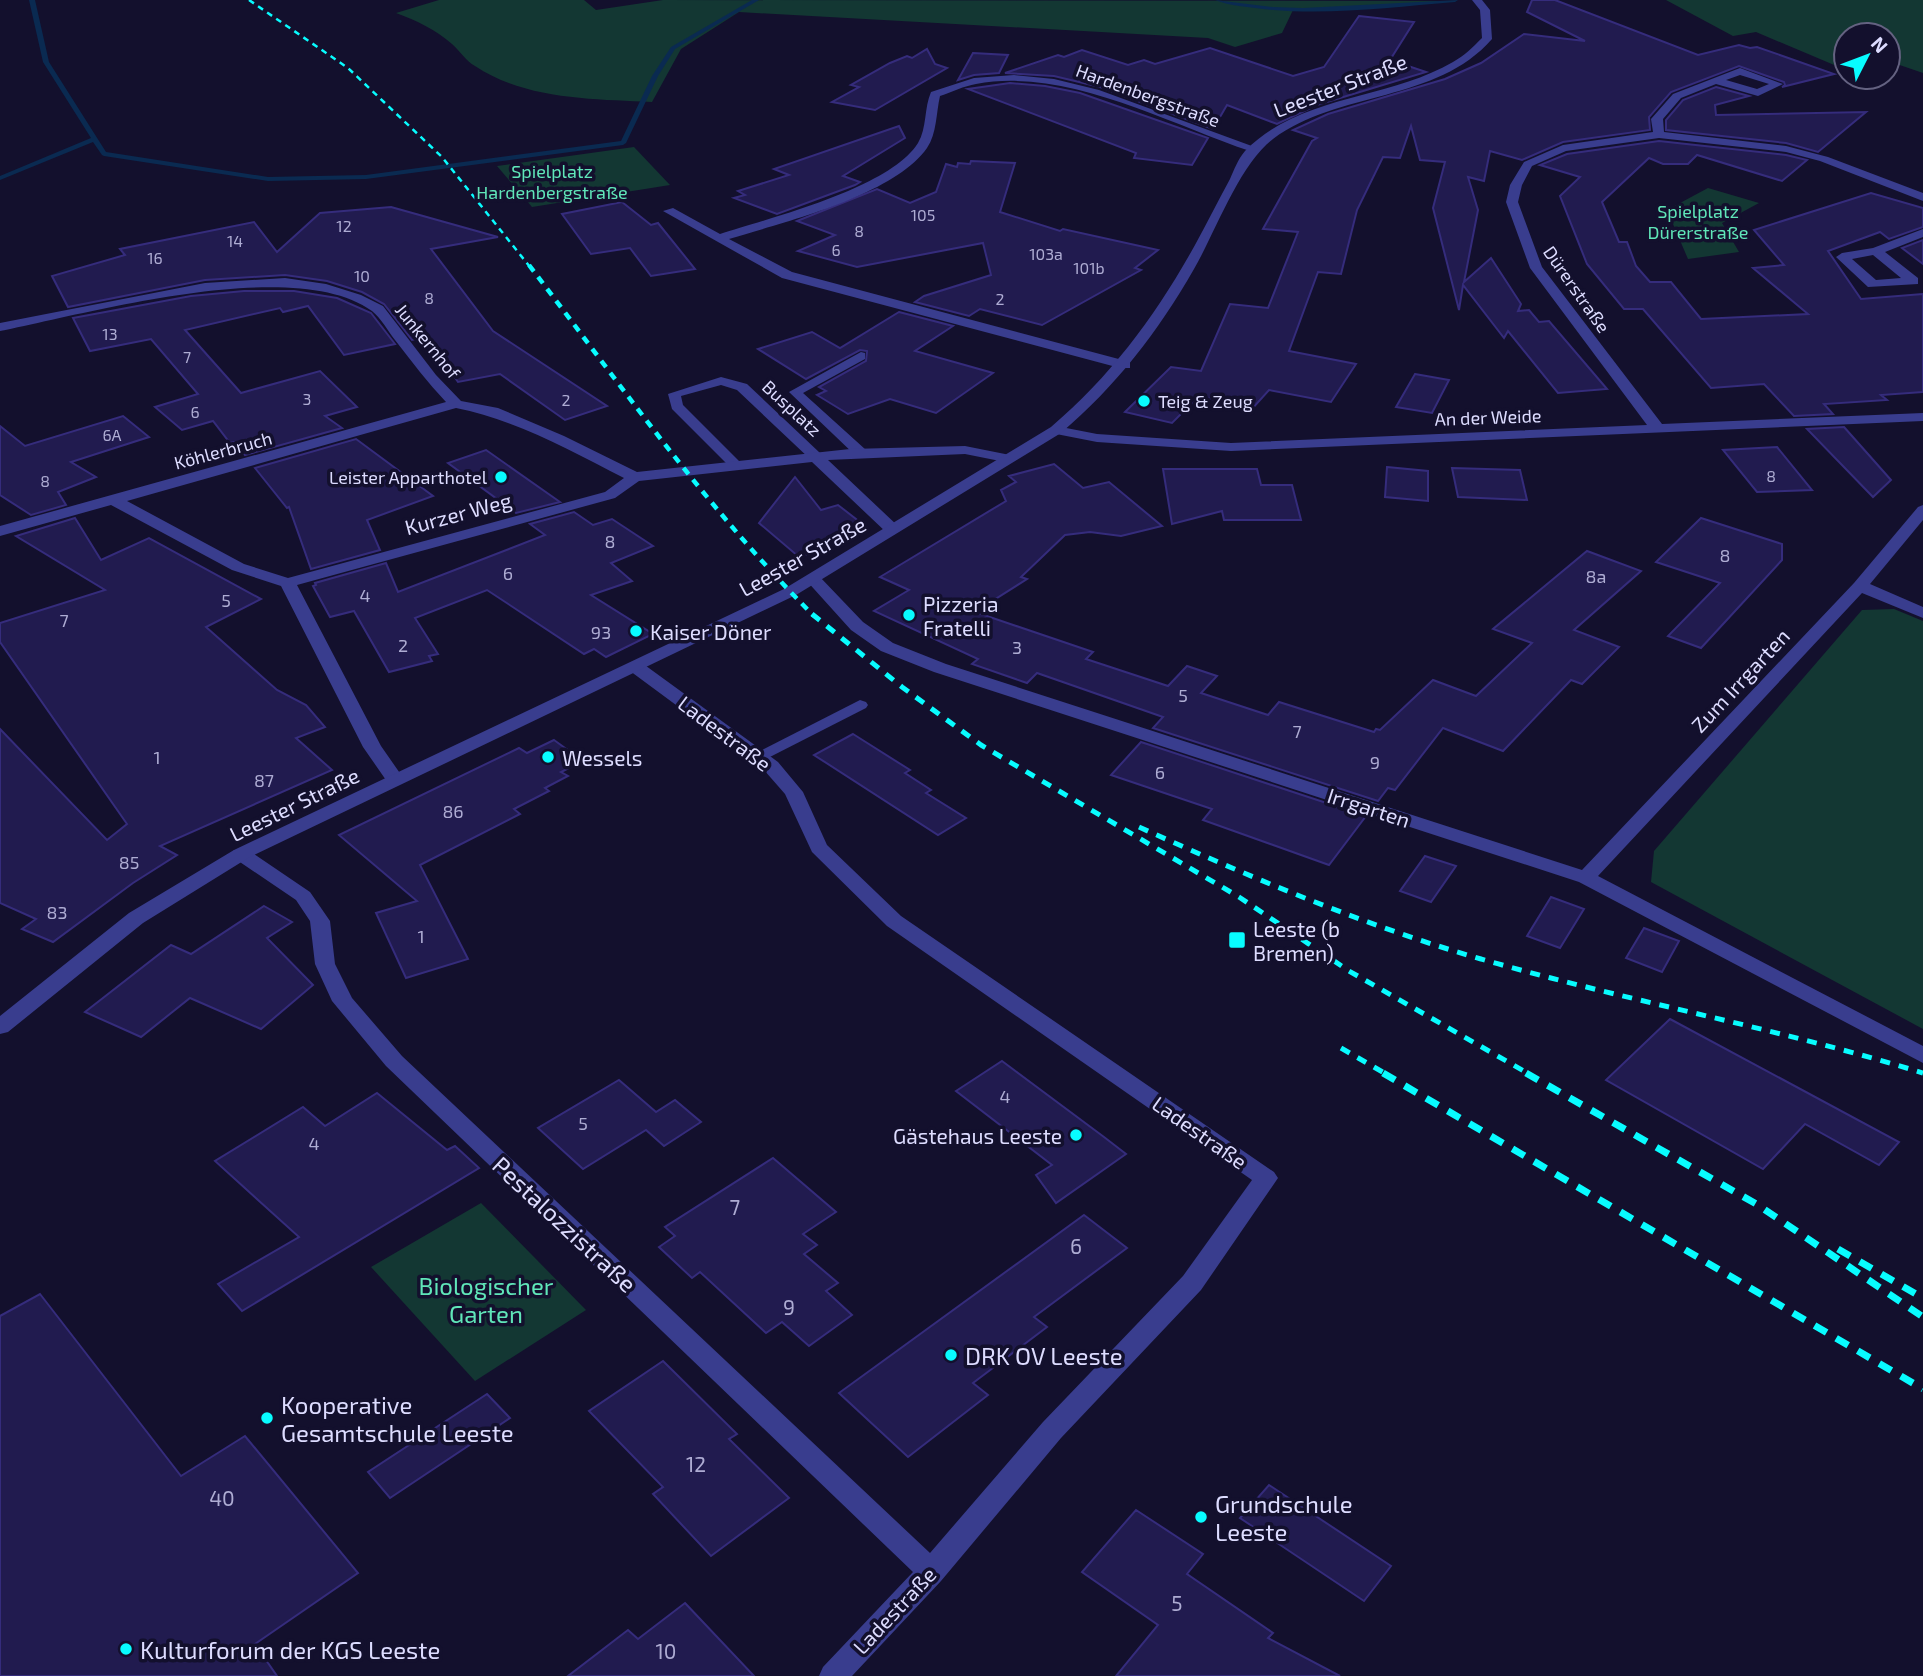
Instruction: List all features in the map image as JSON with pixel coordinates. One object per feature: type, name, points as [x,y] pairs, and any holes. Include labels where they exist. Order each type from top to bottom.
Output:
[{"type":"street","name":"Leester Straße","points":[[0,1027],[136,918],[241,854],[636,667],[813,579],[1056,430],[1082,410],[1142,344],[1190,268],[1248,155],[1254,149],[1277,131],[1305,118],[1454,66],[1487,39],[1481,5]]},
{"type":"street","points":[[1658,135],[1657,119],[1677,96],[1713,80],[1740,71],[1778,84],[1758,93],[1713,80]]},
{"type":"street","name":"Hardenbergstraße","points":[[719,238],[827,202],[888,175],[922,147],[929,132],[934,94],[966,83],[1014,77],[1062,82],[1254,149]]},
{"type":"street","name":"Dürerstraße","points":[[1658,429],[1536,268],[1512,202],[1516,185],[1528,164],[1563,148],[1658,135],[1786,149],[1824,159],[1923,197]]},
{"type":"street","points":[[669,211],[787,275],[1125,365]]},
{"type":"street","points":[[1876,251],[1913,281],[1873,284],[1842,257],[1876,251],[1923,233]]},
{"type":"street","name":"Junkernhof","points":[[0,327],[205,287],[285,282],[321,287],[356,298],[378,309],[431,378],[456,404],[493,411],[559,439],[635,477]]},
{"type":"street","name":"Köhlerbruch","points":[[0,531],[456,404]]},
{"type":"street","name":"An der Weide","points":[[1056,430],[1097,438],[1231,447],[1923,417]]},
{"type":"street","name":"Busplatz","points":[[815,456],[965,450],[1010,459]]},
{"type":"street","points":[[635,477],[815,456]]},
{"type":"street","name":"Busplatz","points":[[815,456],[893,530]]},
{"type":"street","name":"Kurzer Weg","points":[[288,583],[610,495],[635,477]]},
{"type":"street","points":[[114,500],[238,568],[288,583],[372,747],[396,779]]},
{"type":"street","name":"Zum Irrgarten","points":[[1586,878],[1860,586],[1923,510]]},
{"type":"street","name":"Irrgarten","points":[[813,579],[856,626],[887,647],[940,668],[1586,878],[1923,1055]]},
{"type":"street","points":[[1860,586],[1923,613]]},
{"type":"street","name":"Ladestraße","points":[[636,667],[771,766],[794,792],[819,848],[894,921],[1266,1178],[1192,1283],[1052,1430],[931,1572],[833,1676]]},
{"type":"street","name":"Pestalozzistraße","points":[[241,854],[303,896],[320,921],[325,964],[344,1001],[394,1061],[931,1572]]},
{"type":"lane","points":[[861,356],[795,392],[861,453]]},
{"type":"lane","name":"Busplatz","points":[[736,465],[677,406],[674,394],[721,381],[742,387],[815,456]]},
{"type":"lane","points":[[758,756],[860,705]]},
{"type":"green space","points":[[439,0],[584,0],[596,10],[663,0],[1457,1],[1293,10],[1282,33],[1235,47],[1208,38],[739,12],[681,49],[652,102],[560,96],[516,86],[495,77],[472,64],[439,34],[396,13]]},
{"type":"green space","points":[[1666,0],[1923,0],[1923,73],[1902,66],[1902,21],[1832,21],[1832,64],[1756,32],[1733,36]]},
{"type":"green space","name":"Spielplatz Hardenbergstraße","points":[[634,147],[670,185],[532,207],[497,166]]},
{"type":"green space","name":"Spielplatz Dürerstraße","points":[[1708,188],[1759,203],[1722,223],[1739,252],[1688,259],[1667,210]]},
{"type":"green space","points":[[1894,609],[1923,621],[1923,1029],[1651,882],[1654,851],[1862,610]]},
{"type":"green space","name":"Biologischer Garten","points":[[481,1203],[586,1310],[475,1381],[371,1267]]},
{"type":"building","points":[[1532,0],[1555,0],[1698,55],[1739,45],[1757,47],[1832,73],[1782,87],[1784,82],[1739,66],[1671,92],[1649,117],[1650,130],[1563,142],[1522,160],[1490,151],[1484,181],[1468,177],[1478,210],[1464,282],[1491,258],[1521,304],[1518,311],[1529,310],[1539,322],[1549,321],[1607,389],[1558,393],[1508,331],[1504,338],[1463,285],[1459,310],[1433,208],[1445,162],[1420,160],[1411,126],[1400,158],[1383,157],[1357,210],[1341,274],[1318,272],[1289,351],[1356,364],[1331,402],[1269,390],[1252,409],[1199,396],[1172,423],[1125,412],[1171,367],[1201,371],[1230,304],[1268,308],[1298,232],[1263,229],[1312,141],[1317,138],[1293,130],[1328,114],[1445,79],[1481,63],[1524,34],[1585,41],[1527,12]]},
{"type":"building","points":[[1359,16],[1414,22],[1390,60],[1426,72],[1317,105],[1277,124],[1227,105],[1213,129],[1100,87],[1054,76],[1005,73],[1082,50],[1128,65],[1144,60],[1155,64],[1210,48],[1293,76],[1324,67]]},
{"type":"building","points":[[927,49],[935,64],[947,68],[875,110],[832,102],[859,87],[851,85],[890,63],[907,56],[912,58]]},
{"type":"building","points":[[973,53],[1008,55],[999,73],[974,75],[958,80]]},
{"type":"building","points":[[1010,83],[1080,93],[1208,138],[1192,165],[1134,158],[1136,153],[968,89]]},
{"type":"building","points":[[1716,87],[1749,96],[1715,105],[1716,115],[1866,112],[1818,152],[1786,143],[1666,130],[1666,120],[1683,100]]},
{"type":"building","points":[[899,126],[905,138],[843,176],[860,182],[855,185],[777,214],[734,198],[745,195],[738,191],[789,175],[774,169]]},
{"type":"building","points":[[1659,141],[1786,155],[1807,160],[1782,181],[1697,155],[1688,164],[1663,164],[1649,158],[1602,202],[1619,242],[1627,242],[1636,266],[1650,282],[1671,282],[1701,319],[1808,314],[1753,268],[1784,265],[1754,230],[1871,193],[1923,208],[1923,227],[1889,239],[1880,232],[1828,251],[1861,299],[1923,294],[1923,392],[1881,395],[1887,400],[1824,404],[1833,414],[1794,416],[1764,384],[1711,388],[1643,309],[1624,309],[1587,264],[1560,196],[1580,177],[1540,165],[1567,154]]},
{"type":"building","points":[[971,161],[1015,163],[1000,212],[1060,231],[1063,229],[1158,250],[1135,268],[1141,270],[1042,325],[980,309],[969,316],[915,302],[924,296],[991,275],[983,243],[857,267],[798,251],[835,235],[797,221],[877,189],[910,203],[936,192],[946,164],[957,167],[958,163],[970,164]]},
{"type":"building","points":[[622,202],[651,225],[658,223],[695,269],[651,276],[630,248],[591,254],[562,214]]},
{"type":"building","points":[[391,207],[498,237],[431,249],[493,331],[607,406],[565,420],[500,374],[458,382],[427,337],[412,340],[384,304],[362,292],[327,281],[285,275],[205,280],[68,307],[52,276],[125,255],[120,249],[254,222],[277,252],[320,213]]},
{"type":"building","points":[[1923,240],[1923,264],[1902,248]]},
{"type":"building","points":[[244,291],[294,291],[337,298],[371,313],[395,344],[344,355],[308,306],[283,312],[280,308],[185,330],[241,393],[320,371],[357,407],[325,416],[342,428],[245,455],[234,442],[230,443],[213,421],[182,430],[155,407],[198,394],[151,339],[90,351],[73,318],[191,296]]},
{"type":"building","points":[[899,312],[953,326],[915,351],[993,373],[936,413],[890,399],[848,414],[817,395],[826,391],[819,387],[866,361],[867,351],[860,350],[806,379],[758,349],[812,332],[840,348]]},
{"type":"building","points":[[1415,374],[1449,380],[1432,413],[1396,407]]},
{"type":"building","points":[[123,416],[149,437],[71,462],[96,477],[58,492],[66,505],[31,515],[0,495],[0,426],[25,446]]},
{"type":"building","points":[[1844,427],[1891,480],[1873,497],[1807,429]]},
{"type":"building","points":[[356,439],[433,496],[367,520],[380,550],[311,569],[289,507],[287,508],[255,468]]},
{"type":"building","points":[[1777,447],[1812,490],[1757,492],[1723,450]]},
{"type":"building","points":[[486,450],[560,502],[516,513],[448,463]]},
{"type":"building","points":[[1054,464],[1083,488],[1109,482],[1162,526],[1121,536],[1090,532],[1065,535],[1021,577],[1027,579],[975,612],[1093,652],[1086,659],[1168,686],[1187,666],[1217,676],[1201,693],[1268,715],[1279,702],[1374,732],[1376,729],[1380,730],[1433,680],[1476,696],[1532,643],[1493,629],[1587,551],[1641,571],[1574,630],[1619,647],[1582,684],[1571,680],[1503,751],[1443,728],[1395,790],[1388,788],[1378,801],[1153,728],[1163,717],[1037,673],[1027,683],[972,664],[978,659],[874,611],[909,590],[880,577],[1006,501],[1001,490],[1016,482],[1009,476]]},
{"type":"building","points":[[1387,467],[1428,471],[1428,501],[1385,497]]},
{"type":"building","points":[[1452,468],[1520,470],[1527,500],[1458,497]]},
{"type":"building","points":[[1163,469],[1257,469],[1261,485],[1292,485],[1301,520],[1224,520],[1222,511],[1172,524]]},
{"type":"building","points":[[795,477],[821,510],[838,505],[865,526],[842,543],[799,557],[759,523]]},
{"type":"building","points":[[574,512],[593,525],[612,519],[653,546],[611,563],[632,581],[591,595],[653,634],[606,657],[594,649],[584,654],[487,590],[415,618],[438,654],[429,656],[432,661],[389,672],[354,611],[330,617],[313,586],[315,583],[386,563],[398,592],[545,535],[530,524]]},
{"type":"building","points":[[75,518],[101,560],[149,538],[261,599],[206,627],[277,690],[306,705],[325,727],[296,738],[332,770],[160,846],[177,855],[133,883],[53,942],[22,929],[36,919],[0,903],[0,729],[107,840],[127,824],[0,642],[0,623],[105,590],[16,536]]},
{"type":"building","points":[[1701,518],[1782,544],[1782,560],[1701,648],[1668,636],[1720,583],[1656,562]]},
{"type":"building","points":[[853,734],[910,770],[905,773],[931,790],[926,793],[966,818],[938,835],[814,755]]},
{"type":"building","points":[[554,740],[583,761],[561,772],[568,776],[545,788],[549,791],[514,809],[520,814],[420,865],[468,959],[406,978],[376,913],[417,901],[339,835],[519,748],[527,753]]},
{"type":"building","points":[[1141,742],[1366,816],[1329,865],[1203,820],[1212,809],[1111,775]]},
{"type":"building","points":[[1425,856],[1456,866],[1431,902],[1400,891]]},
{"type":"building","points":[[1551,897],[1584,909],[1560,948],[1527,936]]},
{"type":"building","points":[[264,906],[292,922],[267,938],[313,985],[261,1029],[190,998],[141,1037],[85,1012],[171,945],[191,954]]},
{"type":"building","points":[[1644,928],[1679,941],[1662,972],[1626,958]]},
{"type":"building","points":[[1670,1019],[1899,1142],[1879,1165],[1805,1124],[1763,1169],[1606,1080]]},
{"type":"building","points":[[1002,1061],[1126,1154],[1056,1203],[1036,1175],[1052,1165],[956,1091]]},
{"type":"building","points":[[619,1080],[656,1112],[675,1100],[701,1122],[664,1146],[646,1130],[583,1169],[538,1128]]},
{"type":"building","points":[[377,1093],[447,1150],[455,1146],[479,1168],[242,1311],[218,1284],[299,1237],[215,1161],[303,1107],[325,1126]]},
{"type":"building","points":[[773,1158],[836,1212],[803,1234],[817,1245],[804,1254],[838,1283],[826,1291],[852,1315],[809,1346],[782,1322],[766,1333],[700,1272],[692,1278],[659,1247],[675,1236],[665,1227]]},
{"type":"building","name":"DRK OV Leeste","points":[[1084,1215],[1127,1248],[1034,1317],[1047,1327],[973,1383],[988,1395],[908,1457],[839,1393]]},
{"type":"building","points":[[40,1294],[181,1476],[245,1436],[358,1573],[255,1644],[277,1676],[0,1676],[0,1316]]},
{"type":"building","points":[[663,1361],[737,1434],[729,1439],[789,1498],[711,1556],[653,1494],[663,1487],[589,1411]]},
{"type":"building","points":[[487,1394],[510,1418],[390,1498],[368,1472]]},
{"type":"building","points":[[1269,1485],[1391,1566],[1364,1601],[1240,1518]]},
{"type":"building","name":"Grundschule Leeste","points":[[1136,1510],[1203,1554],[1187,1574],[1273,1633],[1268,1638],[1340,1676],[1116,1676],[1158,1625],[1082,1572]]},
{"type":"building","points":[[685,1603],[754,1676],[568,1676],[628,1630],[638,1639]]},
{"type":"waterway","points":[[32,0],[46,62],[104,154],[268,179],[366,177],[623,143],[655,76],[673,48],[756,0]]},
{"type":"waterway","points":[[1218,0],[1244,5],[1303,9],[1455,0]]},
{"type":"waterway","points":[[0,178],[94,139]]},
{"type":"railway","points":[[249,0],[348,68],[442,157],[530,267]]},
{"type":"railway","points":[[529,265],[701,489],[737,533],[812,614]]},
{"type":"railway","points":[[812,614],[902,687],[981,745],[1239,897],[1349,971],[1529,1074]]},
{"type":"railway","points":[[1139,827],[1307,899],[1437,946],[1536,974],[1813,1042],[1923,1073]]},
{"type":"railway","points":[[1341,1048],[1386,1074]]},
{"type":"railway","points":[[1383,1073],[1923,1389]]},
{"type":"railway","points":[[1526,1073],[1758,1205],[1923,1317]]},
{"type":"railway","points":[[1838,1249],[1923,1298]]},
{"type":"place","name":"Teig & Zeug","points":[[1144,401]]},
{"type":"place","name":"Leister Apparthotel","points":[[501,477]]},
{"type":"place","name":"Pizzeria Fratelli","points":[[909,615]]},
{"type":"place","name":"Kaiser Döner","points":[[636,631]]},
{"type":"place","name":"Wessels","points":[[548,757]]},
{"type":"place","name":"Leeste (b Bremen)","points":[[1237,940]]},
{"type":"place","name":"Gästehaus Leeste","points":[[1076,1135]]},
{"type":"place","name":"DRK OV Leeste","points":[[951,1355]]},
{"type":"place","name":"Kooperative Gesamtschule Leeste","points":[[267,1418]]},
{"type":"place","name":"Grundschule Leeste","points":[[1201,1517]]},
{"type":"place","name":"Kulturforum der KGS Leeste","points":[[126,1649]]}]
